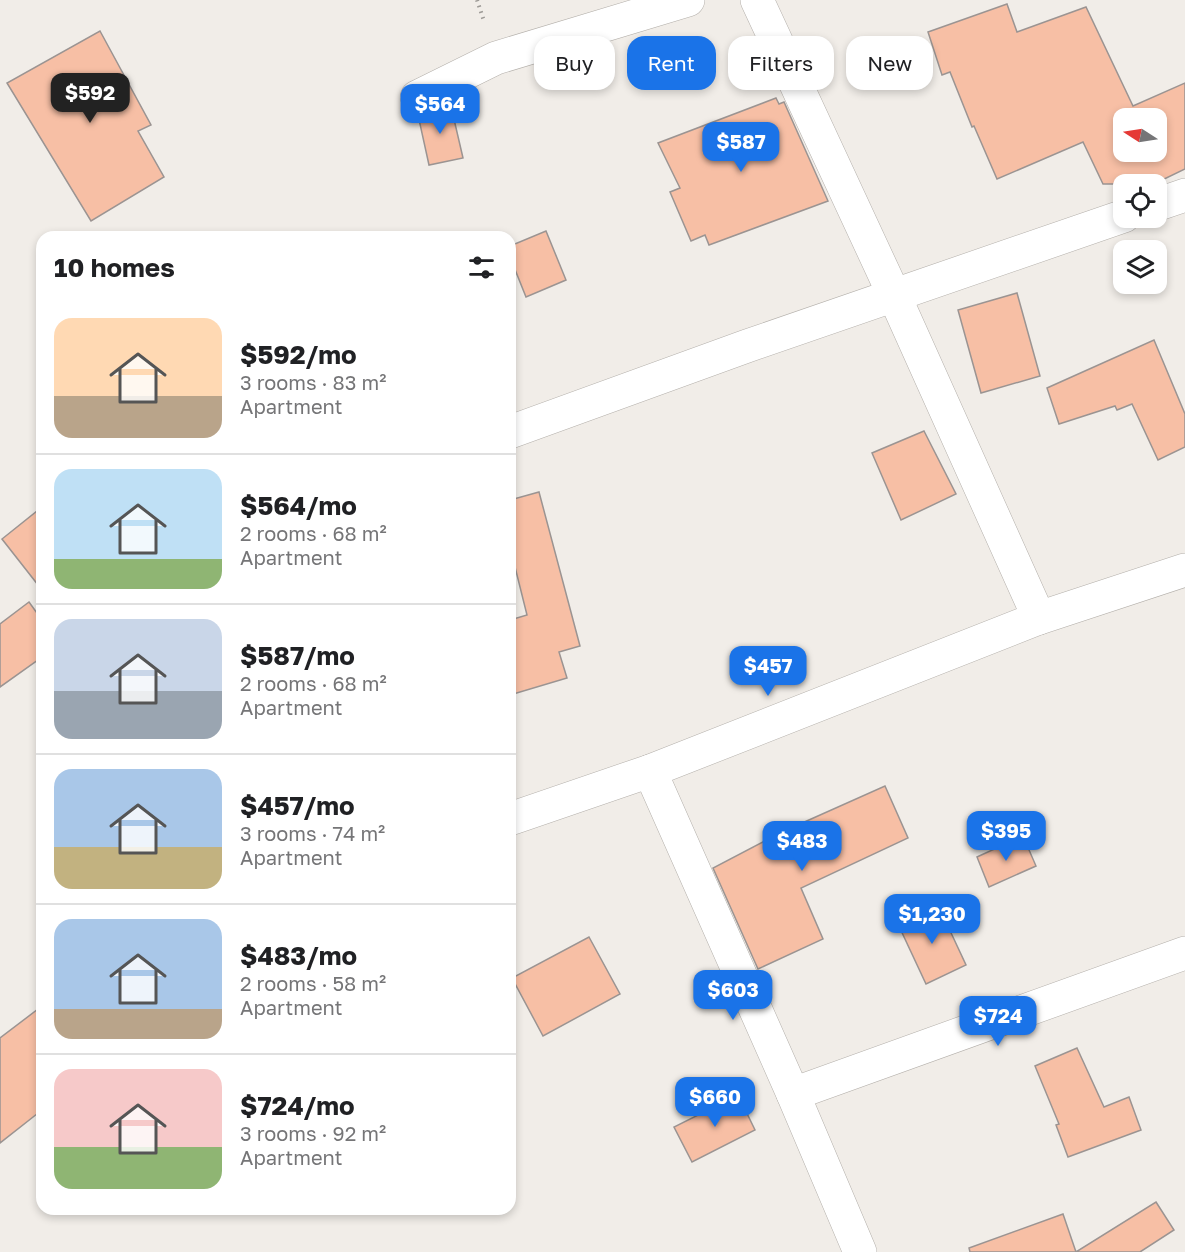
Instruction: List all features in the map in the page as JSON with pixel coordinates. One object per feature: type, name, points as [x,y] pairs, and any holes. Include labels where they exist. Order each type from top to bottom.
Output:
[{"type":"street","points":[[417,97],[496,58],[688,0]]},
{"type":"street","points":[[758,0],[1039,618]]},
{"type":"street","points":[[1167,201],[1185,195]]},
{"type":"street","points":[[516,430],[747,346],[1113,220]]},
{"type":"street","points":[[516,817],[650,771],[1039,618],[1185,570]]},
{"type":"street","points":[[650,771],[793,1094],[860,1252]]},
{"type":"street","points":[[793,1094],[1185,953]]},
{"type":"building","points":[[1007,4],[1017,32],[1086,7],[1133,106],[1185,83],[1185,169],[1167,178],[1167,174],[1113,174],[1113,184],[1103,184],[1083,142],[997,179],[974,126],[972,127],[950,72],[942,75],[933,47],[933,36],[929,36],[928,32]]},
{"type":"building","points":[[100,31],[151,125],[138,131],[164,177],[91,221],[7,83]]},
{"type":"building","points":[[776,98],[779,104],[784,102],[828,201],[709,245],[705,235],[691,241],[670,192],[680,188],[658,143]]},
{"type":"building","points":[[450,102],[463,158],[429,165],[418,115]]},
{"type":"building","points":[[546,231],[566,280],[526,297],[516,272],[516,244]]},
{"type":"building","points":[[1017,293],[1040,376],[981,393],[958,310]]},
{"type":"building","points":[[1154,340],[1185,414],[1185,447],[1158,460],[1132,404],[1117,410],[1115,406],[1059,424],[1047,388]]},
{"type":"building","points":[[924,431],[956,494],[901,520],[872,453]]},
{"type":"building","points":[[539,492],[580,646],[559,652],[567,678],[516,693],[516,618],[527,615],[516,571],[516,498]]},
{"type":"building","points":[[36,512],[36,582],[2,539]]},
{"type":"building","points":[[29,602],[36,612],[36,661],[0,687],[0,624]]},
{"type":"building","points":[[885,786],[908,838],[801,888],[823,939],[758,969],[713,868],[782,832]]},
{"type":"building","points":[[1023,836],[1036,866],[989,887],[977,857]]},
{"type":"building","points":[[938,905],[966,965],[926,984],[898,924]]},
{"type":"building","points":[[589,937],[620,994],[543,1036],[516,985],[516,976]]},
{"type":"building","points":[[36,1011],[36,1115],[0,1143],[0,1038]]},
{"type":"building","points":[[1077,1048],[1104,1107],[1129,1097],[1141,1130],[1068,1157],[1056,1125],[1059,1124],[1035,1066]]},
{"type":"building","points":[[738,1095],[755,1130],[692,1162],[674,1127]]},
{"type":"building","points":[[1156,1202],[1174,1230],[1140,1252],[1076,1252]]},
{"type":"building","points":[[1063,1214],[1076,1252],[970,1252],[969,1248]]}]
